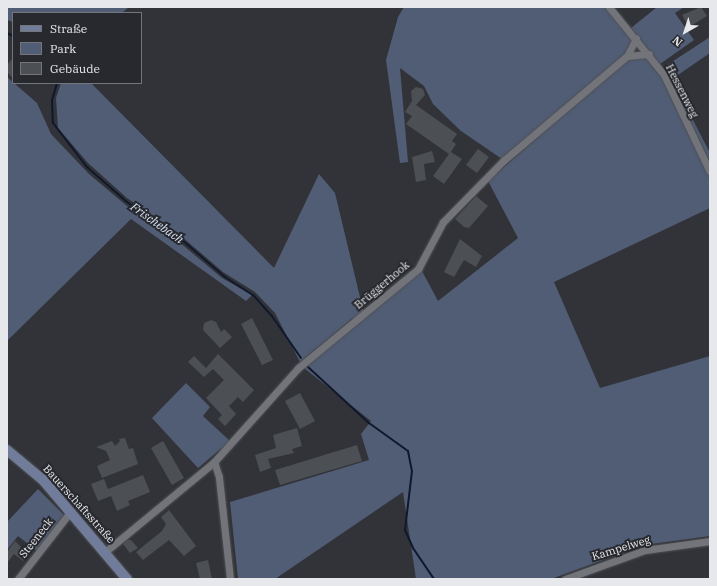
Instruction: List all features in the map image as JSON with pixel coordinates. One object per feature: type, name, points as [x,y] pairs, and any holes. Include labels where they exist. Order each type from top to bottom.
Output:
[{"type":"street","name":"Hessenweg","points":[[610,7],[649,54],[664,75],[710,172]]},
{"type":"street","points":[[627,56],[636,38]]},
{"type":"street","points":[[627,56],[649,54]]},
{"type":"street","name":"Brüggerhook","points":[[105,552],[214,462],[298,368],[418,269],[443,222],[503,161],[627,56]]},
{"type":"street","name":"Bauerschaftsstraße","points":[[7,450],[43,480],[128,579]]},
{"type":"street","points":[[214,462],[219,477],[230,579]]},
{"type":"street","name":"Steeneck","points":[[18,579],[71,511]]},
{"type":"street","name":"Kampelweg","points":[[565,579],[645,550],[710,541]]},
{"type":"green space","points":[[7,7],[129,7],[123,12],[12,12],[12,22],[7,20]]},
{"type":"green space","points":[[404,7],[605,7],[632,39],[624,55],[502,159],[461,131],[433,104],[424,86],[400,68],[408,162],[400,163],[386,60],[398,17]]},
{"type":"green space","points":[[657,7],[684,7],[675,13],[694,40],[660,64],[631,28]]},
{"type":"green space","points":[[710,37],[710,53],[672,79],[710,153],[710,162],[664,67]]},
{"type":"green space","points":[[648,57],[663,79],[710,179],[710,208],[554,282],[600,388],[710,356],[710,536],[644,545],[551,579],[416,579],[403,492],[275,579],[238,579],[230,502],[369,460],[361,434],[371,421],[304,368],[355,326],[353,318],[300,362],[275,313],[255,292],[223,272],[174,230],[127,198],[88,163],[58,128],[56,98],[61,84],[92,84],[274,268],[319,174],[335,193],[365,318],[422,271],[438,301],[518,238],[488,181],[628,59]]},
{"type":"green space","points":[[7,77],[12,81],[12,84],[15,84],[37,103],[51,134],[89,174],[127,206],[172,236],[222,278],[252,295],[246,301],[131,219],[7,341]]},
{"type":"green space","points":[[186,383],[210,407],[203,416],[230,441],[198,468],[152,418]]},
{"type":"green space","points":[[38,489],[64,515],[37,551],[18,536],[7,550],[7,522]]},
{"type":"building","points":[[701,7],[707,16],[689,27],[682,15]]},
{"type":"building","points":[[12,59],[12,77],[7,72],[7,65]]},
{"type":"building","points":[[416,87],[423,89],[425,95],[416,105],[457,134],[452,141],[456,144],[451,152],[462,159],[444,184],[433,176],[449,154],[406,124],[412,116],[405,112],[412,101],[411,91]]},
{"type":"building","points":[[478,149],[489,157],[477,173],[466,165]]},
{"type":"building","points":[[432,151],[435,162],[424,164],[426,180],[416,182],[412,157]]},
{"type":"building","points":[[476,196],[488,206],[469,228],[464,227],[455,219]]},
{"type":"building","points":[[460,239],[482,256],[476,267],[464,260],[454,277],[444,272]]},
{"type":"building","points":[[252,318],[273,360],[262,365],[241,324]]},
{"type":"building","points":[[211,320],[216,322],[221,332],[224,329],[232,337],[220,348],[203,330],[204,323]]},
{"type":"building","points":[[218,354],[254,390],[243,402],[238,397],[229,406],[236,414],[225,426],[218,419],[222,415],[206,398],[224,380],[213,369],[204,377],[188,362],[194,356],[206,368]]},
{"type":"building","points":[[300,393],[315,421],[300,429],[285,401]]},
{"type":"building","points":[[297,428],[302,446],[292,449],[294,453],[268,459],[271,468],[260,472],[255,455],[276,448],[273,435]]},
{"type":"building","points":[[125,438],[129,449],[133,448],[138,464],[102,478],[97,466],[110,460],[106,451],[96,447],[112,441],[115,446],[120,441],[119,439]]},
{"type":"building","points":[[163,441],[184,478],[172,485],[151,448]]},
{"type":"building","points":[[357,445],[362,461],[280,485],[275,470]]},
{"type":"building","points":[[143,475],[150,492],[128,501],[130,505],[117,511],[111,496],[98,501],[91,484],[104,479],[108,489]]},
{"type":"building","points":[[169,510],[196,546],[184,556],[169,540],[143,560],[136,552],[162,531],[166,524],[161,517]]},
{"type":"building","points":[[127,540],[131,540],[138,548],[130,553],[123,544]]},
{"type":"building","points":[[15,541],[28,554],[23,561],[14,554],[7,563],[7,552]]},
{"type":"building","points":[[208,560],[212,579],[200,579],[196,563]]},
{"type":"waterway","name":"Frischebach","points":[[7,33],[12,36]]},
{"type":"waterway","name":"Frischebach","points":[[57,84],[52,100],[53,123],[87,167],[127,202],[174,233],[225,277],[253,295],[272,316],[301,358]]},
{"type":"waterway","points":[[308,367],[369,423],[408,451],[412,471],[405,530],[413,548],[434,579]]}]
